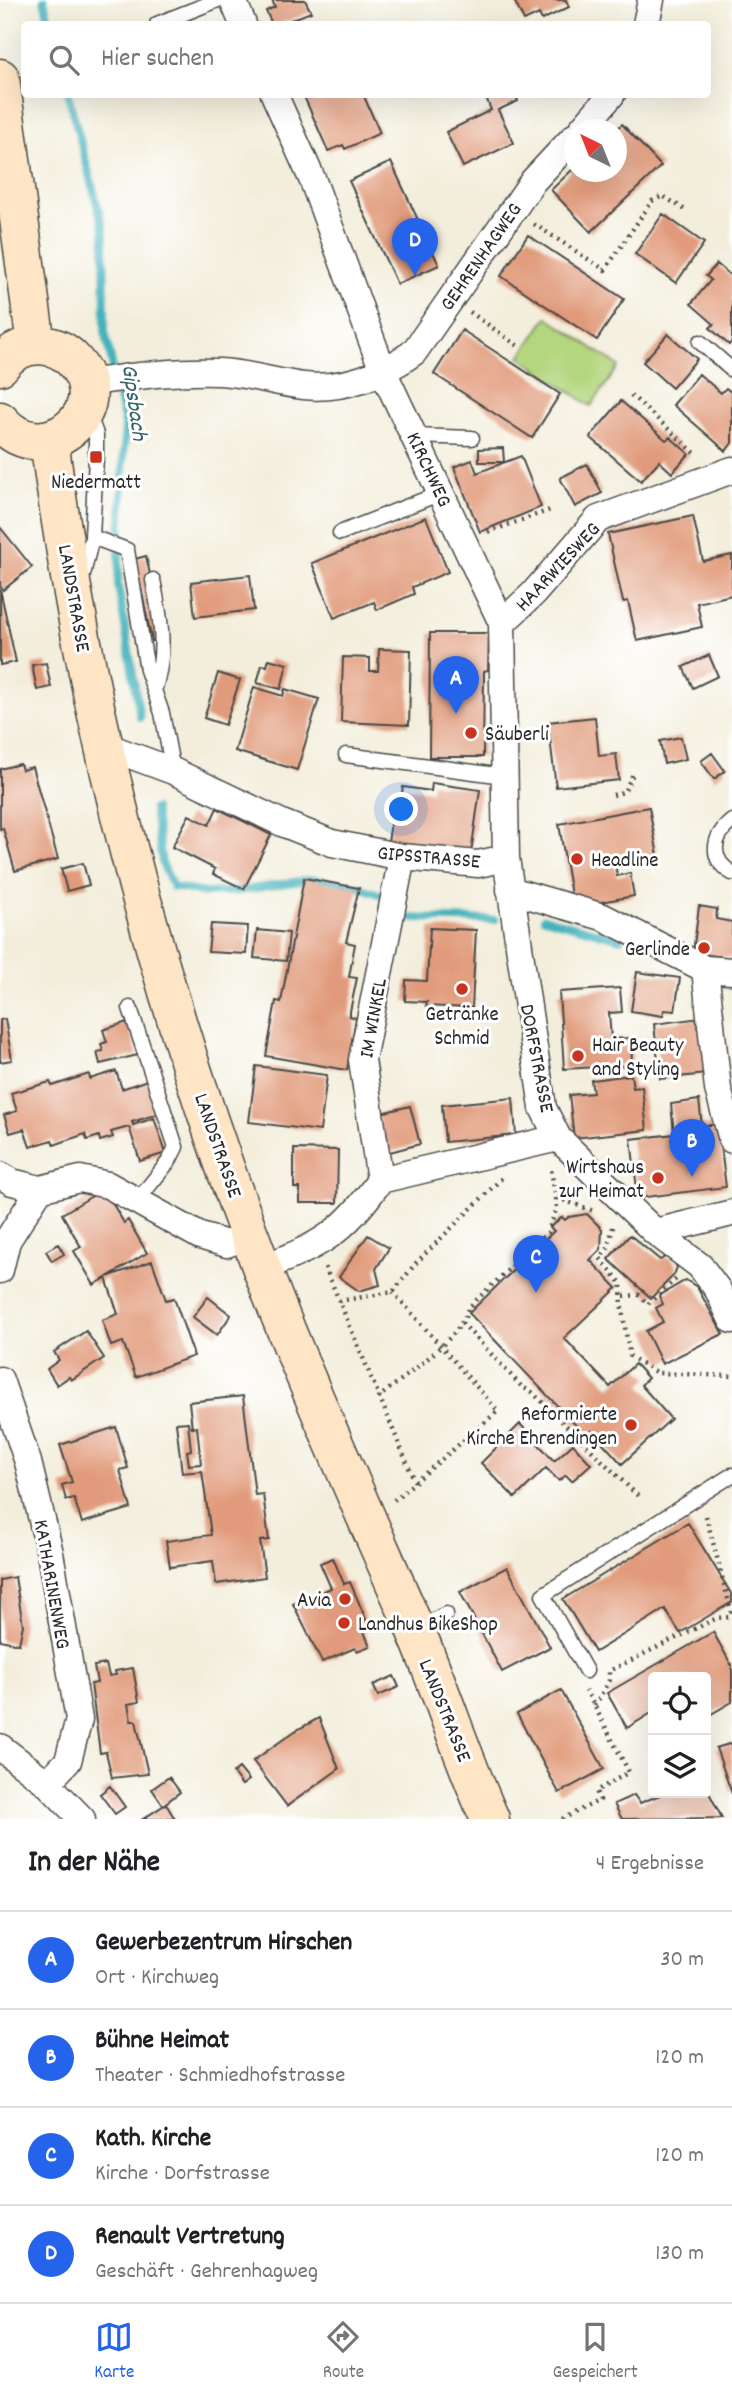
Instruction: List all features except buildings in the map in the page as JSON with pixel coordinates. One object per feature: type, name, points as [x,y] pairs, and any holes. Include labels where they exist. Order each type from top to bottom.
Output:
[{"type":"main road","points":[[0,78],[36,345]]},
{"type":"main road","points":[[0,366],[20,349],[36,345],[62,351],[73,359],[91,390],[72,428],[49,440],[19,438],[0,421]]},
{"type":"main road","name":"LANDSTRASSE","points":[[49,440],[76,607],[103,745],[137,890],[187,1056],[256,1251],[366,1524],[431,1622],[490,1819]]},
{"type":"street","points":[[233,0],[242,21]]},
{"type":"street","points":[[647,21],[651,0]]},
{"type":"street","name":"KIRCHWEG","points":[[276,98],[313,181],[383,370],[502,623],[506,858]]},
{"type":"street","points":[[591,119],[609,98]]},
{"type":"street","name":"GEHRENHAGWEG","points":[[91,390],[137,376],[219,372],[302,386],[325,387],[346,384],[383,370],[414,352],[533,181],[564,149]]},
{"type":"street","name":"HAARWIESWEG","points":[[502,623],[533,594],[598,519],[732,470]]},
{"type":"street","name":"GIPSSTRASSE","points":[[103,745],[173,771],[282,823],[332,843],[402,857],[478,864],[506,858],[510,890]]},
{"type":"street","name":"IM WINKEL","points":[[380,1180],[362,1060],[402,857]]},
{"type":"street","points":[[510,890],[603,917],[706,979],[732,971]]},
{"type":"street","name":"DORFSTRASSE","points":[[510,890],[542,1108],[550,1139],[655,1232],[695,1263],[718,1290],[732,1320]]},
{"type":"street","points":[[706,979],[718,1088],[732,1140]]},
{"type":"street","points":[[0,1175],[12,1182],[40,1189],[80,1179],[108,1185],[178,1227],[200,1237],[256,1251],[316,1247],[359,1211],[380,1180],[550,1139]]},
{"type":"street","points":[[0,1270],[7,1241],[40,1189]]},
{"type":"street","points":[[655,1232],[732,1213]]},
{"type":"street","name":"KATHARINENWEG","points":[[0,1380],[28,1462],[50,1553],[79,1719],[68,1761],[63,1804]]},
{"type":"street","points":[[0,1747],[63,1804]]},
{"type":"lane","points":[[165,21],[218,0]]},
{"type":"lane","points":[[700,342],[732,370]]},
{"type":"lane","points":[[76,607],[99,539],[96,434],[91,390]]},
{"type":"lane","points":[[414,436],[472,438]]},
{"type":"lane","points":[[340,533],[441,493]]},
{"type":"lane","points":[[99,539],[127,550],[147,670],[173,771]]},
{"type":"lane","points":[[153,580],[163,631],[162,667],[154,691]]},
{"type":"lane","points":[[346,755],[505,776]]},
{"type":"lane","points":[[732,821],[723,828],[714,847],[717,860],[732,873]]},
{"type":"lane","points":[[130,1008],[177,1147],[137,1201]]},
{"type":"lane","points":[[586,1671],[543,1595],[732,1475]]},
{"type":"path","points":[[513,210],[605,270],[652,201],[663,196],[687,211]]},
{"type":"path","points":[[476,316],[521,348]]},
{"type":"path","points":[[631,395],[695,451],[706,480]]},
{"type":"path","points":[[464,541],[553,509]]},
{"type":"path","points":[[613,796],[624,792],[634,772]]},
{"type":"path","points":[[378,1398],[440,1345],[462,1323],[468,1308],[548,1233],[556,1198],[550,1139]]},
{"type":"path","points":[[339,1301],[393,1292],[416,1263],[502,1179],[501,1150]]},
{"type":"path","points":[[556,1198],[597,1212]]},
{"type":"path","points":[[606,1220],[614,1228],[608,1248],[600,1258],[621,1283],[621,1310],[630,1356],[657,1373],[732,1376]]},
{"type":"path","points":[[316,1247],[415,1482]]},
{"type":"path","points":[[623,1296],[639,1295],[649,1304],[695,1263]]},
{"type":"path","points":[[391,1503],[498,1410],[393,1292]]},
{"type":"path","points":[[462,1323],[522,1387],[532,1392],[641,1499]]},
{"type":"path","points":[[594,1706],[609,1681],[609,1671],[717,1618],[732,1615],[704,1509]]},
{"type":"path","points":[[562,1819],[600,1800],[596,1791],[629,1772],[587,1691]]},
{"type":"green space","points":[[547,317],[619,366],[591,406],[520,357]]},
{"type":"waterway","name":"Gipsbach","points":[[44,0],[49,21]]},
{"type":"waterway","name":"Gipsbach","points":[[69,98],[104,230],[105,331],[125,425],[118,585],[140,717]]},
{"type":"waterway","points":[[154,809],[162,863],[173,887],[206,893],[239,891],[312,879],[357,886],[381,895]]},
{"type":"waterway","points":[[407,918],[495,920]]},
{"type":"waterway","name":"Gipsbach","points":[[544,918],[620,939]]},
{"type":"waterway","name":"Gipsbach","points":[[714,982],[732,985]]},
{"type":"place","name":"Renault Vertretung","points":[[415,276]]},
{"type":"place","name":"Niedermatt","points":[[96,457]]},
{"type":"place","name":"Gewerbezentrum Hirschen","points":[[456,714]]},
{"type":"place","name":"Säuberli","points":[[471,733]]},
{"type":"place","name":"Headline","points":[[577,859]]},
{"type":"place","name":"Gerlinde","points":[[704,948]]},
{"type":"place","name":"Getränke Schmid","points":[[462,989]]},
{"type":"place","name":"Hair Beauty and Styling","points":[[578,1056]]},
{"type":"place","name":"Bühne Heimat","points":[[692,1177]]},
{"type":"place","name":"Wirtshaus zur Heimat","points":[[658,1178]]},
{"type":"place","name":"Kath. Kirche","points":[[536,1293]]},
{"type":"place","name":"Reformierte Kirche Ehrendingen","points":[[631,1425]]},
{"type":"place","name":"Avia","points":[[345,1599]]},
{"type":"place","name":"Landhus BikeShop","points":[[344,1623]]}]
